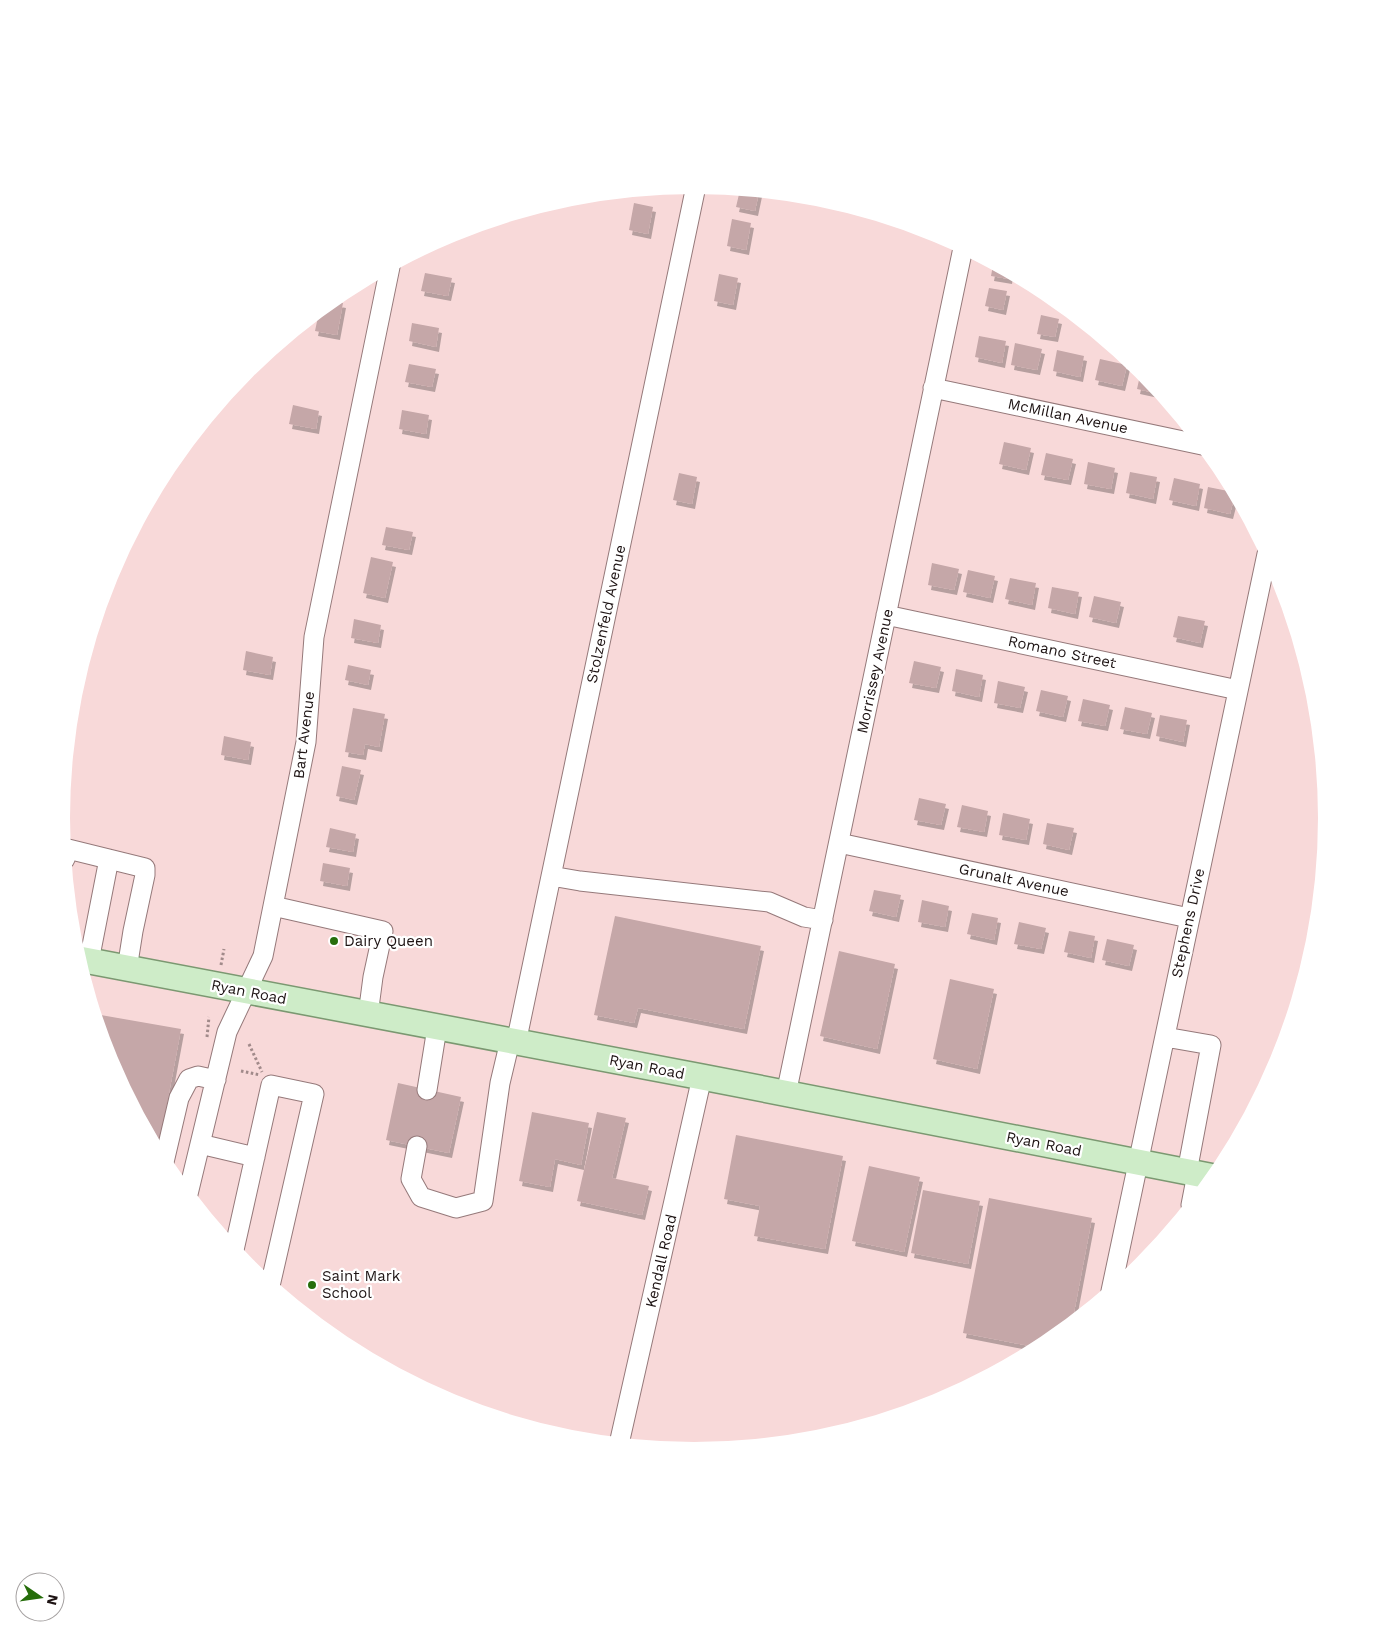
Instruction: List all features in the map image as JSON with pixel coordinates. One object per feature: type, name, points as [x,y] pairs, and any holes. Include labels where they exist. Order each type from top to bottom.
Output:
[{"type":"main road","name":"Ryan Road","points":[[87,961],[1200,1175]]},
{"type":"street","name":"Stolzenfeld Avenue","points":[[417,1146],[411,1179],[422,1197],[456,1208],[483,1201],[500,1083],[513,1042],[551,876],[694,194]]},
{"type":"street","name":"Morrissey Avenue","points":[[786,1094],[961,255]]},
{"type":"street","name":"Bart Avenue","points":[[190,1186],[227,1032],[263,956],[306,742],[314,637],[388,275]]},
{"type":"street","name":"McMillan Avenue","points":[[933,388],[1192,443]]},
{"type":"street","name":"Stephens Drive","points":[[1119,1275],[1138,1162],[1264,566]]},
{"type":"street","name":"Romano Street","points":[[886,615],[1238,690]]},
{"type":"street","name":"Grunalt Avenue","points":[[839,843],[1189,918]]},
{"type":"street","points":[[71,849],[144,868],[145,874],[132,931],[127,969]]},
{"type":"street","points":[[85,955],[109,859]]},
{"type":"street","points":[[551,876],[580,881],[769,902],[804,917],[823,920]]},
{"type":"street","points":[[273,906],[383,931],[373,976],[368,1015]]},
{"type":"street","points":[[427,1090],[437,1028]]},
{"type":"street","points":[[1165,1037],[1211,1045],[1200,1175],[1196,1188]]},
{"type":"street","points":[[166,1151],[178,1098],[188,1079],[198,1076],[216,1080]]},
{"type":"street","name":"Kendall Road","points":[[620,1438],[702,1078]]},
{"type":"street","points":[[236,1242],[272,1085],[314,1094],[272,1278]]},
{"type":"street","points":[[200,1144],[255,1157]]},
{"type":"path","points":[[221,965],[224,949]]},
{"type":"path","points":[[208,1028],[209,1018]]},
{"type":"path","points":[[241,1071],[264,1076],[249,1044]]},
{"type":"building","points":[[739,196],[758,198],[755,211],[736,207]]},
{"type":"building","points":[[634,203],[653,207],[648,234],[629,230]]},
{"type":"building","points":[[732,219],[751,223],[746,250],[727,246]]},
{"type":"building","points":[[992,271],[1007,279],[991,276]]},
{"type":"building","points":[[425,273],[452,278],[448,296],[421,291]]},
{"type":"building","points":[[719,274],[738,278],[733,305],[714,301]]},
{"type":"building","points":[[989,288],[1007,291],[1003,310],[985,306]]},
{"type":"building","points":[[343,303],[337,335],[315,331],[317,321]]},
{"type":"building","points":[[1041,315],[1059,319],[1055,337],[1037,334]]},
{"type":"building","points":[[412,323],[439,328],[436,347],[409,341]]},
{"type":"building","points":[[979,336],[1006,341],[1002,363],[975,357]]},
{"type":"building","points":[[1015,343],[1042,349],[1037,370],[1011,365]]},
{"type":"building","points":[[1057,350],[1084,356],[1080,377],[1053,371]]},
{"type":"building","points":[[1100,359],[1121,364],[1126,369],[1122,386],[1095,380]]},
{"type":"building","points":[[409,364],[436,369],[432,387],[405,382]]},
{"type":"building","points":[[1139,381],[1149,392],[1137,389]]},
{"type":"building","points":[[293,405],[319,411],[316,429],[289,424]]},
{"type":"building","points":[[402,410],[429,415],[426,434],[399,429]]},
{"type":"building","points":[[1004,442],[1031,448],[1026,470],[999,464]]},
{"type":"building","points":[[1046,453],[1073,459],[1068,480],[1041,475]]},
{"type":"building","points":[[1088,462],[1115,468],[1111,489],[1084,484]]},
{"type":"building","points":[[1130,472],[1157,477],[1153,499],[1126,493]]},
{"type":"building","points":[[679,473],[697,477],[692,504],[673,500]]},
{"type":"building","points":[[1174,478],[1200,484],[1196,506],[1169,500]]},
{"type":"building","points":[[1208,487],[1224,490],[1233,504],[1230,514],[1204,508]]},
{"type":"building","points":[[386,527],[413,532],[409,550],[382,545]]},
{"type":"building","points":[[371,557],[393,562],[385,598],[363,593]]},
{"type":"building","points":[[932,563],[959,569],[954,590],[928,585]]},
{"type":"building","points":[[968,570],[995,576],[990,598],[963,592]]},
{"type":"building","points":[[1010,578],[1036,583],[1032,605],[1005,599]]},
{"type":"building","points":[[1052,587],[1079,592],[1075,614],[1048,608]]},
{"type":"building","points":[[1094,596],[1121,602],[1116,623],[1089,617]]},
{"type":"building","points":[[1178,616],[1205,621],[1200,643],[1173,637]]},
{"type":"building","points":[[354,619],[381,625],[378,643],[351,638]]},
{"type":"building","points":[[246,651],[273,657],[270,675],[243,670]]},
{"type":"building","points":[[914,661],[941,667],[936,688],[909,683]]},
{"type":"building","points":[[348,665],[371,670],[368,685],[345,680]]},
{"type":"building","points":[[956,669],[983,675],[979,697],[952,691]]},
{"type":"building","points":[[998,681],[1025,687],[1020,708],[994,703]]},
{"type":"building","points":[[1041,690],[1068,696],[1063,717],[1036,711]]},
{"type":"building","points":[[1083,699],[1110,705],[1105,726],[1078,721]]},
{"type":"building","points":[[1125,707],[1152,713],[1147,734],[1120,729]]},
{"type":"building","points":[[353,708],[385,714],[379,747],[365,744],[363,755],[345,752]]},
{"type":"building","points":[[1160,715],[1187,720],[1183,742],[1156,736]]},
{"type":"building","points":[[224,736],[251,742],[248,760],[221,755]]},
{"type":"building","points":[[342,766],[361,770],[354,800],[336,796]]},
{"type":"building","points":[[919,798],[946,804],[941,825],[914,820]]},
{"type":"building","points":[[962,805],[988,811],[984,832],[957,827]]},
{"type":"building","points":[[1003,813],[1030,819],[1026,840],[999,835]]},
{"type":"building","points":[[1047,823],[1074,828],[1069,850],[1043,844]]},
{"type":"building","points":[[330,828],[356,834],[353,852],[326,847]]},
{"type":"building","points":[[323,863],[350,868],[347,886],[320,881]]},
{"type":"building","points":[[874,890],[901,895],[896,917],[869,911]]},
{"type":"building","points":[[922,900],[949,906],[945,927],[918,922]]},
{"type":"building","points":[[972,913],[998,918],[994,940],[967,934]]},
{"type":"building","points":[[615,916],[761,946],[744,1029],[638,1008],[634,1023],[594,1015]]},
{"type":"building","points":[[1019,922],[1046,928],[1041,949],[1014,944]]},
{"type":"building","points":[[1069,931],[1095,936],[1091,958],[1064,952]]},
{"type":"building","points":[[1107,939],[1134,945],[1129,966],[1102,960]]},
{"type":"building","points":[[839,951],[895,964],[877,1049],[820,1036]]},
{"type":"building","points":[[950,979],[994,989],[977,1069],[933,1059]]},
{"type":"building","points":[[102,1015],[181,1029],[160,1140],[134,1094],[117,1057]]},
{"type":"building","points":[[398,1083],[461,1097],[449,1153],[386,1140]]},
{"type":"building","points":[[532,1112],[589,1123],[581,1165],[555,1159],[550,1187],[519,1181]]},
{"type":"building","points":[[597,1112],[626,1118],[612,1178],[649,1186],[642,1215],[577,1201]]},
{"type":"building","points":[[736,1135],[843,1156],[825,1249],[754,1236],[760,1206],[724,1199]]},
{"type":"building","points":[[869,1166],[920,1177],[904,1252],[852,1241]]},
{"type":"building","points":[[923,1190],[980,1201],[968,1264],[911,1253]]},
{"type":"building","points":[[989,1198],[1092,1218],[1074,1314],[1027,1346],[963,1333]]},
{"type":"place","name":"Dairy Queen","points":[[334,941]]},
{"type":"place","name":"Saint Mark School","points":[[312,1285]]}]
